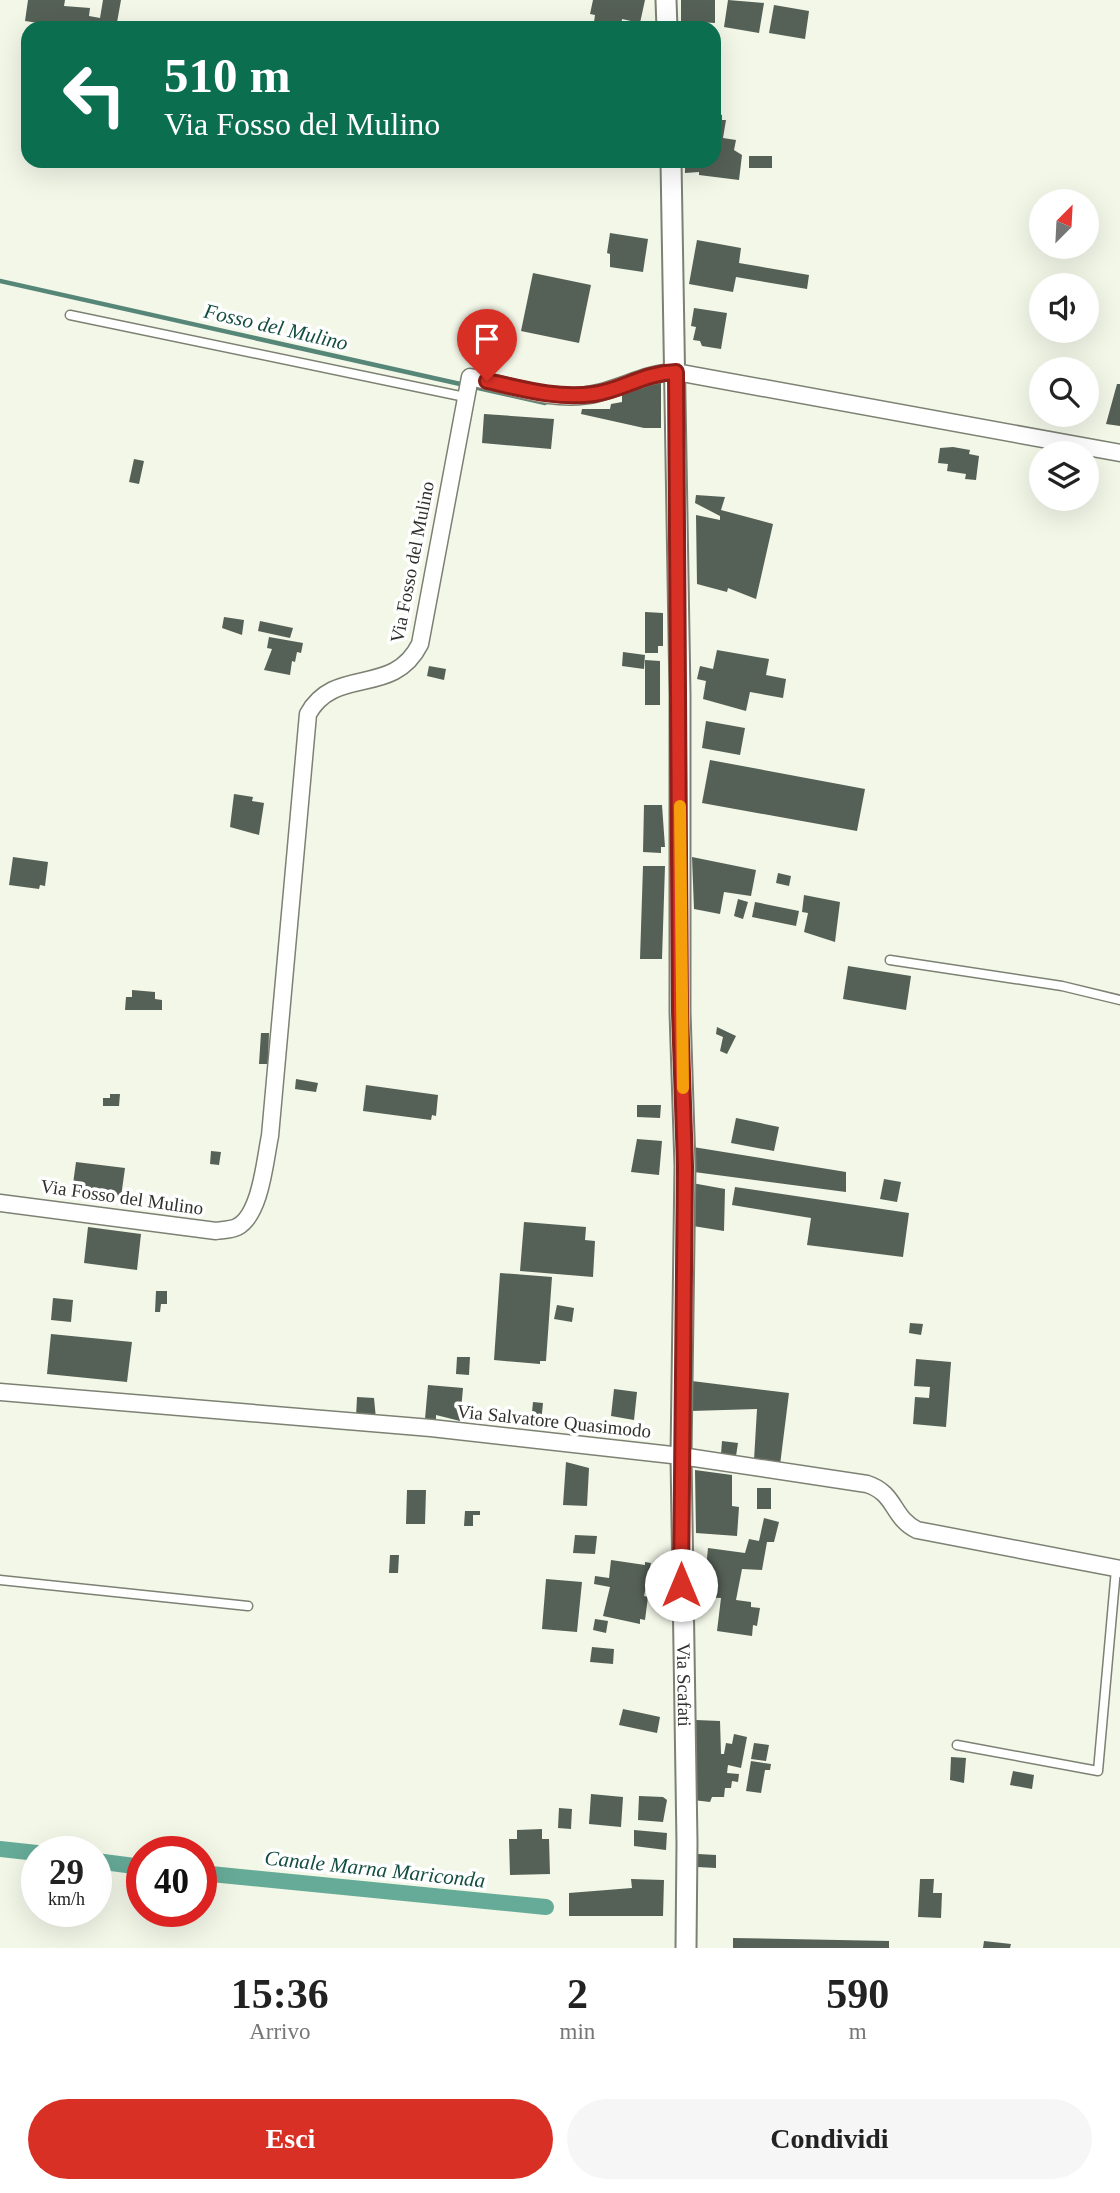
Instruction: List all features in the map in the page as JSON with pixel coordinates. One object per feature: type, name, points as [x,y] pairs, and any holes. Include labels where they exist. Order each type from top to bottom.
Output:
[{"type":"street","points":[[666,0],[667,21]]},
{"type":"street","name":"Via Scafati","points":[[671,168],[676,372],[680,1012],[685,1166],[681,1456],[686,1948]]},
{"type":"street","name":"Via Fosso del Mulino","points":[[0,1203],[216,1231],[237,1227],[247,1219],[257,1198],[270,1136],[308,714],[316,699],[323,694],[401,670],[416,652],[470,377],[558,396],[596,394],[654,373],[676,372],[1120,453]]},
{"type":"street","name":"Via Salvatore Quasimodo","points":[[0,1392],[431,1428],[681,1456],[867,1484],[888,1495],[900,1517],[917,1530],[1118,1569]]},
{"type":"lane","points":[[70,315],[465,397]]},
{"type":"lane","points":[[890,960],[1062,986],[1120,1000]]},
{"type":"lane","points":[[957,1745],[1098,1771],[1118,1569]]},
{"type":"lane","points":[[0,1580],[248,1606]]},
{"type":"building","points":[[28,0],[65,0],[64,6],[90,8],[89,16],[100,18],[103,0],[121,0],[117,21],[25,21]]},
{"type":"building","points":[[593,0],[645,0],[640,21],[594,21],[595,15],[590,14]]},
{"type":"building","points":[[681,0],[715,0],[715,21],[681,21]]},
{"type":"building","points":[[728,0],[764,3],[759,33],[724,27]]},
{"type":"building","points":[[774,5],[809,11],[805,39],[769,33]]},
{"type":"building","points":[[722,115],[722,120],[726,120],[723,138],[736,140],[734,150],[742,155],[739,180],[699,175],[699,172],[685,173],[685,168],[721,168]]},
{"type":"building","points":[[749,156],[772,156],[772,168],[749,168]]},
{"type":"building","points":[[610,233],[648,239],[643,272],[610,267],[610,254],[607,253]]},
{"type":"building","points":[[697,240],[741,248],[739,263],[809,275],[807,289],[736,277],[733,292],[689,284]]},
{"type":"building","points":[[533,273],[591,285],[579,343],[521,331]]},
{"type":"building","points":[[694,308],[727,313],[721,349],[702,346],[700,341],[693,340],[696,327],[691,326]]},
{"type":"building","points":[[661,382],[661,428],[644,428],[581,414],[582,409],[610,409],[611,404],[622,402],[622,393],[645,384]]},
{"type":"building","points":[[1117,384],[1120,384],[1120,426],[1106,424]]},
{"type":"building","points":[[484,414],[554,419],[551,449],[482,443]]},
{"type":"building","points":[[940,448],[970,450],[969,454],[979,456],[976,480],[965,479],[966,474],[947,471],[948,464],[938,463]]},
{"type":"building","points":[[134,459],[144,461],[139,484],[129,482]]},
{"type":"building","points":[[696,495],[725,497],[721,510],[773,524],[756,599],[728,588],[727,592],[697,584],[696,515],[720,520],[720,516],[695,503]]},
{"type":"building","points":[[645,612],[663,613],[663,646],[658,646],[658,653],[645,653]]},
{"type":"building","points":[[224,617],[244,620],[242,635],[222,628]]},
{"type":"building","points":[[260,621],[293,628],[290,638],[258,631]]},
{"type":"building","points":[[269,637],[303,643],[301,653],[297,652],[295,662],[292,661],[290,675],[264,670],[272,649],[267,648]]},
{"type":"building","points":[[717,650],[769,659],[766,675],[786,679],[783,698],[750,692],[746,711],[703,699],[706,681],[697,679],[700,666],[713,669]]},
{"type":"building","points":[[623,652],[645,655],[644,669],[622,666]]},
{"type":"building","points":[[645,660],[660,661],[660,705],[645,705]]},
{"type":"building","points":[[429,666],[446,669],[444,680],[427,676]]},
{"type":"building","points":[[706,721],[745,728],[740,755],[702,748]]},
{"type":"building","points":[[710,760],[865,789],[857,831],[702,803]]},
{"type":"building","points":[[234,794],[253,797],[252,801],[264,803],[259,835],[230,827]]},
{"type":"building","points":[[644,805],[662,805],[665,847],[661,847],[661,853],[643,852]]},
{"type":"building","points":[[13,857],[48,862],[45,886],[40,885],[39,889],[9,885]]},
{"type":"building","points":[[692,857],[756,870],[751,896],[724,892],[720,914],[694,909]]},
{"type":"building","points":[[643,866],[665,866],[662,959],[640,959]]},
{"type":"building","points":[[778,873],[791,876],[789,886],[776,883]]},
{"type":"building","points":[[804,895],[840,902],[835,942],[804,932],[808,913],[802,912]]},
{"type":"building","points":[[738,899],[748,902],[743,919],[734,916]]},
{"type":"building","points":[[755,902],[799,911],[796,926],[752,917]]},
{"type":"building","points":[[848,966],[911,976],[906,1010],[843,999]]},
{"type":"building","points":[[132,990],[155,992],[155,999],[162,1000],[162,1010],[125,1010],[126,997],[132,997]]},
{"type":"building","points":[[717,1027],[736,1036],[727,1054],[720,1051],[723,1037],[716,1034]]},
{"type":"building","points":[[261,1033],[269,1033],[268,1064],[259,1064]]},
{"type":"building","points":[[296,1079],[318,1083],[316,1092],[295,1089]]},
{"type":"building","points":[[366,1085],[438,1095],[436,1116],[432,1115],[431,1120],[363,1111]]},
{"type":"building","points":[[110,1094],[120,1094],[119,1106],[103,1106],[103,1098],[110,1098]]},
{"type":"building","points":[[637,1105],[661,1105],[660,1118],[637,1117]]},
{"type":"building","points":[[736,1118],[779,1127],[774,1151],[731,1143]]},
{"type":"building","points":[[637,1139],[662,1141],[659,1175],[631,1172]]},
{"type":"building","points":[[693,1147],[846,1172],[846,1192],[694,1172]]},
{"type":"building","points":[[211,1151],[221,1152],[219,1165],[210,1164]]},
{"type":"building","points":[[76,1162],[125,1168],[121,1197],[72,1191]]},
{"type":"building","points":[[884,1179],[901,1182],[897,1202],[880,1199]]},
{"type":"building","points":[[692,1183],[725,1189],[724,1231],[693,1226]]},
{"type":"building","points":[[735,1187],[909,1213],[903,1257],[807,1245],[811,1218],[732,1205]]},
{"type":"building","points":[[524,1222],[586,1227],[585,1240],[595,1241],[593,1277],[520,1271]]},
{"type":"building","points":[[88,1227],[141,1234],[137,1270],[84,1263]]},
{"type":"building","points":[[500,1273],[552,1277],[546,1361],[540,1361],[540,1364],[494,1360]]},
{"type":"building","points":[[156,1291],[167,1291],[167,1304],[161,1304],[160,1312],[155,1312]]},
{"type":"building","points":[[53,1298],[73,1300],[71,1322],[51,1320]]},
{"type":"building","points":[[557,1305],[574,1308],[572,1322],[554,1319]]},
{"type":"building","points":[[910,1323],[923,1324],[921,1335],[909,1333]]},
{"type":"building","points":[[51,1334],[132,1342],[127,1382],[47,1374]]},
{"type":"building","points":[[457,1357],[470,1357],[469,1375],[456,1374]]},
{"type":"building","points":[[916,1359],[951,1362],[946,1427],[913,1424],[915,1397],[929,1398],[930,1387],[914,1386]]},
{"type":"building","points":[[692,1381],[789,1393],[780,1465],[754,1460],[757,1409],[691,1411]]},
{"type":"building","points":[[428,1385],[463,1388],[460,1421],[436,1415],[436,1419],[425,1419]]},
{"type":"building","points":[[614,1389],[637,1392],[634,1420],[611,1416]]},
{"type":"building","points":[[357,1397],[374,1398],[376,1419],[356,1417]]},
{"type":"building","points":[[533,1402],[543,1403],[541,1423],[531,1422]]},
{"type":"building","points":[[491,1408],[507,1411],[506,1419],[490,1416]]},
{"type":"building","points":[[722,1441],[738,1443],[736,1456],[721,1454]]},
{"type":"building","points":[[566,1462],[589,1468],[587,1506],[563,1505]]},
{"type":"building","points":[[695,1470],[732,1475],[732,1506],[739,1507],[737,1536],[696,1533]]},
{"type":"building","points":[[757,1488],[771,1488],[771,1509],[757,1509]]},
{"type":"building","points":[[407,1490],[426,1490],[425,1524],[406,1524]]},
{"type":"building","points":[[465,1511],[480,1511],[480,1515],[473,1515],[473,1526],[464,1526]]},
{"type":"building","points":[[764,1518],[779,1522],[774,1542],[767,1542],[762,1570],[742,1569],[736,1600],[751,1602],[751,1607],[760,1608],[757,1626],[753,1625],[752,1636],[717,1631],[721,1598],[703,1597],[708,1548],[745,1553],[749,1539],[759,1541]]},
{"type":"building","points":[[575,1535],[597,1536],[595,1554],[573,1553]]},
{"type":"building","points":[[390,1555],[399,1555],[398,1573],[389,1573]]},
{"type":"building","points":[[611,1560],[645,1565],[645,1562],[651,1563],[644,1596],[648,1597],[645,1620],[640,1619],[640,1624],[603,1616],[610,1587],[594,1584],[595,1576],[609,1578]]},
{"type":"building","points":[[546,1579],[582,1582],[577,1632],[542,1629]]},
{"type":"building","points":[[595,1619],[608,1621],[606,1633],[593,1630]]},
{"type":"building","points":[[592,1647],[614,1649],[613,1664],[590,1662]]},
{"type":"building","points":[[623,1709],[660,1717],[657,1733],[619,1725]]},
{"type":"building","points":[[696,1720],[720,1721],[721,1754],[724,1754],[726,1743],[732,1744],[734,1734],[747,1737],[741,1768],[728,1765],[727,1773],[739,1774],[738,1782],[732,1781],[731,1788],[725,1788],[724,1797],[712,1797],[710,1802],[693,1800]]},
{"type":"building","points":[[754,1743],[769,1745],[766,1761],[751,1759]]},
{"type":"building","points":[[951,1757],[966,1758],[964,1783],[950,1780]]},
{"type":"building","points":[[751,1761],[771,1764],[770,1770],[765,1770],[761,1793],[746,1791]]},
{"type":"building","points":[[1013,1771],[1034,1775],[1032,1789],[1010,1785]]},
{"type":"building","points":[[591,1794],[623,1797],[621,1827],[589,1824]]},
{"type":"building","points":[[639,1796],[663,1797],[667,1800],[663,1822],[638,1820]]},
{"type":"building","points":[[559,1808],[572,1809],[571,1829],[558,1828]]},
{"type":"building","points":[[542,1829],[542,1839],[549,1839],[550,1874],[510,1875],[509,1839],[517,1839],[517,1830]]},
{"type":"building","points":[[634,1830],[667,1833],[666,1850],[634,1846]]},
{"type":"building","points":[[698,1854],[716,1855],[716,1868],[697,1867]]},
{"type":"building","points":[[631,1879],[664,1880],[663,1916],[569,1916],[569,1893],[632,1888]]},
{"type":"building","points":[[920,1879],[934,1879],[933,1893],[942,1893],[941,1918],[918,1917]]},
{"type":"building","points":[[733,1938],[889,1941],[889,1948],[733,1948]]},
{"type":"building","points":[[984,1941],[1011,1944],[1010,1948],[983,1948]]},
{"type":"waterway","name":"Fosso del Mulino","points":[[0,281],[545,403]]},
{"type":"waterway","name":"Canale Marna Mariconda","points":[[0,1849],[21,1851]]},
{"type":"waterway","name":"Canale Marna Mariconda","points":[[112,1863],[126,1865]]},
{"type":"waterway","name":"Canale Marna Mariconda","points":[[217,1875],[546,1907]]},
{"type":"slow traffic","points":[[680,806],[680,1012],[683,1088]]},
{"type":"route","points":[[487,381],[558,396],[596,394],[654,373],[676,372],[680,1012],[685,1166],[681,1585]]}]
